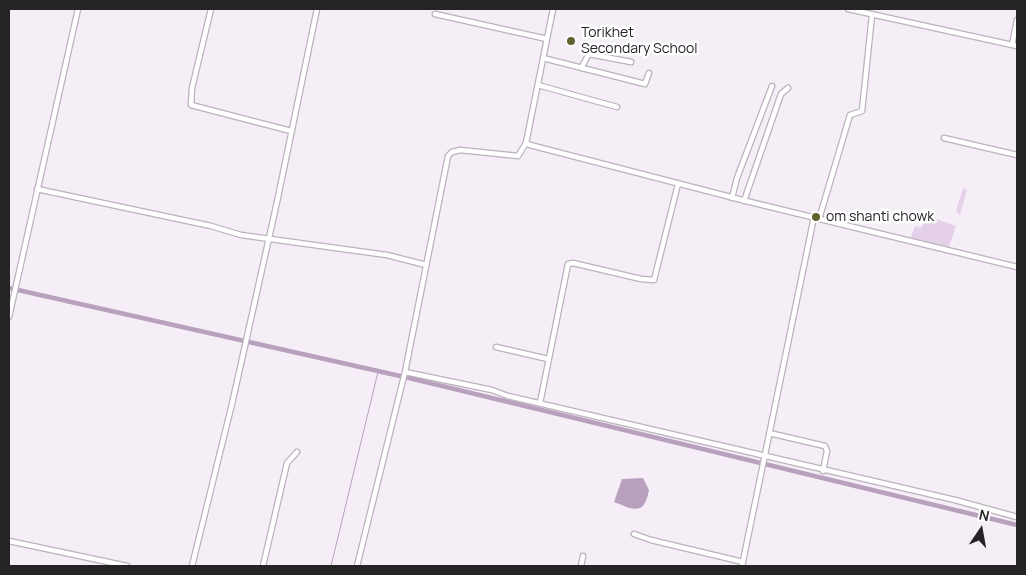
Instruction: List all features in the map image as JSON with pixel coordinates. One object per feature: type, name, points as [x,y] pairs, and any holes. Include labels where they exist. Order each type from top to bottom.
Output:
[{"type":"street","points":[[9,318],[78,9]]},
{"type":"street","points":[[212,9],[192,88],[191,105],[291,131]]},
{"type":"street","points":[[192,566],[245,346],[317,9]]},
{"type":"street","points":[[357,566],[405,373],[448,156],[452,152],[460,150],[518,156],[526,143],[553,9]]},
{"type":"street","points":[[848,9],[1015,46],[1017,20]]},
{"type":"street","points":[[435,14],[547,38]]},
{"type":"street","points":[[634,534],[742,564],[816,218],[850,116],[862,111],[872,15]]},
{"type":"street","points":[[581,68],[589,54],[631,62]]},
{"type":"street","points":[[543,58],[645,84],[649,73]]},
{"type":"street","points":[[538,85],[618,107]]},
{"type":"street","points":[[732,198],[737,178],[772,86]]},
{"type":"street","points":[[744,201],[782,94],[788,88]]},
{"type":"street","points":[[944,138],[1017,155]]},
{"type":"street","points":[[526,143],[732,198],[1017,267]]},
{"type":"street","points":[[540,403],[568,264],[573,263],[654,280],[678,184]]},
{"type":"street","points":[[37,189],[211,226],[240,235],[387,255],[426,266]]},
{"type":"street","points":[[496,347],[548,359]]},
{"type":"street","points":[[405,373],[492,390],[764,458],[955,500],[1017,517]]},
{"type":"street","points":[[769,433],[825,446],[827,451],[823,471]]},
{"type":"street","points":[[263,566],[287,463],[298,452]]},
{"type":"street","points":[[9,541],[127,566]]},
{"type":"street","points":[[581,566],[583,556]]},
{"type":"street","points":[[94,566],[96,560]]},
{"type":"shaded area","points":[[963,188],[967,190],[960,215],[956,211]]},
{"type":"shaded area","points":[[928,216],[956,226],[948,249],[910,240],[915,226],[921,228]]},
{"type":"shaded area","points":[[643,478],[649,490],[647,498],[641,507],[633,509],[614,502],[622,479]]},
{"type":"waterway","points":[[9,288],[409,378],[1017,525]]},
{"type":"waterway","points":[[331,566],[378,372]]},
{"type":"place","name":"Torikhet Secondary School","points":[[571,41]]},
{"type":"place","name":"om shanti chowk","points":[[816,217]]}]
